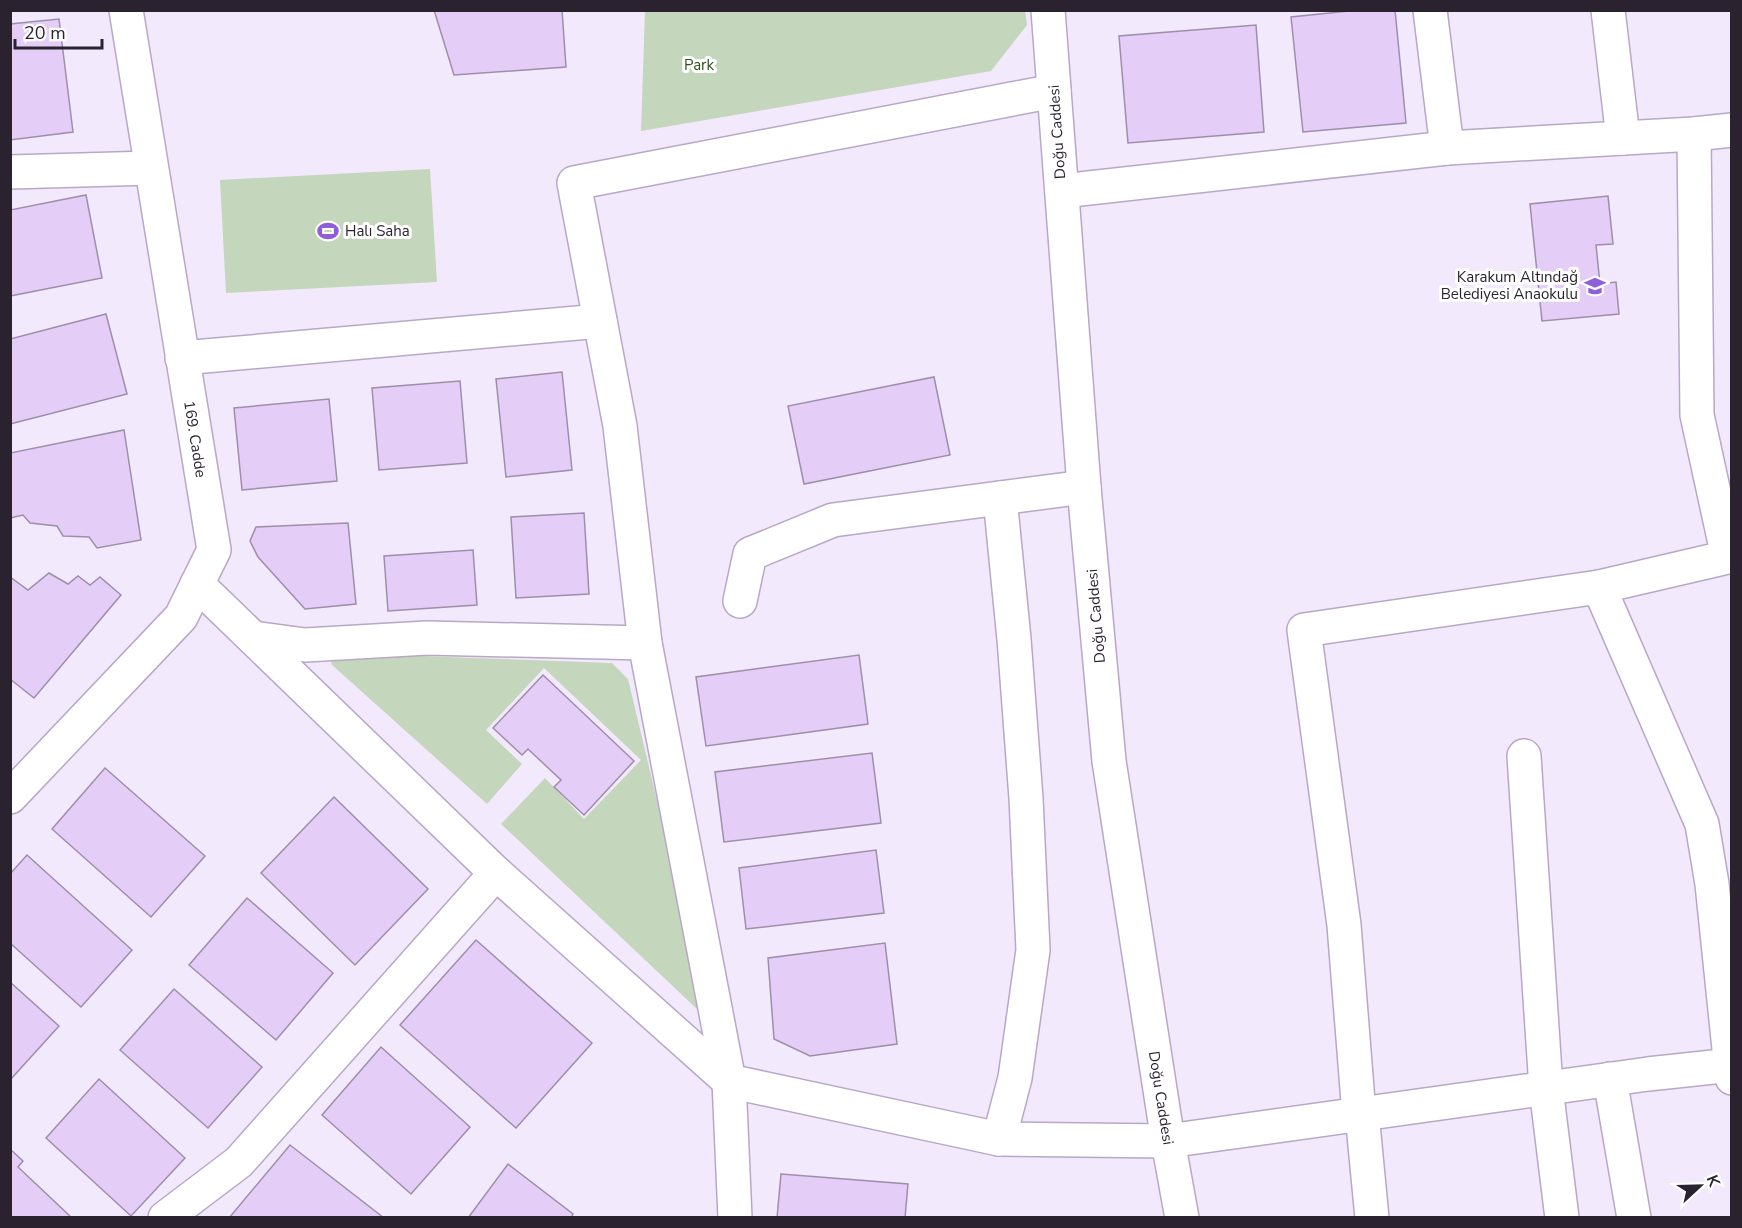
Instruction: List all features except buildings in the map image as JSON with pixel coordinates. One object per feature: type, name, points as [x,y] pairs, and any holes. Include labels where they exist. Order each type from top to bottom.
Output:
[{"type":"street","name":"169. Cadde","points":[[10,796],[181,617],[214,550],[126,10]]},
{"type":"street","name":"Doğu Caddesi","points":[[1048,10],[1084,487],[1109,761],[1182,1218]]},
{"type":"street","points":[[1430,10],[1447,148]]},
{"type":"street","points":[[1608,10],[1623,138]]},
{"type":"street","points":[[735,1218],[729,1082],[645,643],[620,426],[573,183],[1054,91]]},
{"type":"street","points":[[1062,191],[1447,148],[1731,130]]},
{"type":"street","points":[[1372,1218],[1344,925],[1304,630],[1599,587],[1730,561],[1697,416],[1695,134]]},
{"type":"street","points":[[10,172],[151,168]]},
{"type":"street","points":[[182,358],[600,321]]},
{"type":"street","points":[[740,601],[750,554],[833,520],[1084,487]]},
{"type":"street","points":[[999,1139],[1015,1078],[1033,950],[1026,798],[1000,498]]},
{"type":"street","points":[[197,584],[496,873],[729,1082],[999,1139],[1168,1141],[1610,1079],[1731,1070],[1712,884],[1702,824],[1599,587]]},
{"type":"street","points":[[253,638],[305,645],[427,638],[645,643]]},
{"type":"street","points":[[1524,756],[1546,1088],[1562,1218]]},
{"type":"street","points":[[165,1218],[239,1162],[496,873]]},
{"type":"street","points":[[1610,1079],[1634,1218]]},
{"type":"green space","name":"Park","points":[[1025,10],[1027,25],[991,71],[641,131],[645,11]]},
{"type":"green space","name":"Halı Saha","points":[[430,169],[437,282],[226,293],[220,180]]},
{"type":"green space","points":[[335,653],[612,663],[628,679],[706,1006],[697,1009],[501,824],[545,778],[584,819],[641,760],[544,668],[486,730],[522,764],[487,804],[331,664]]},
{"type":"place","name":"Halı Saha","points":[[328,231]]},
{"type":"place","name":"Karakum Altındağ Belediyesi Anaokulu","points":[[1595,286]]}]
